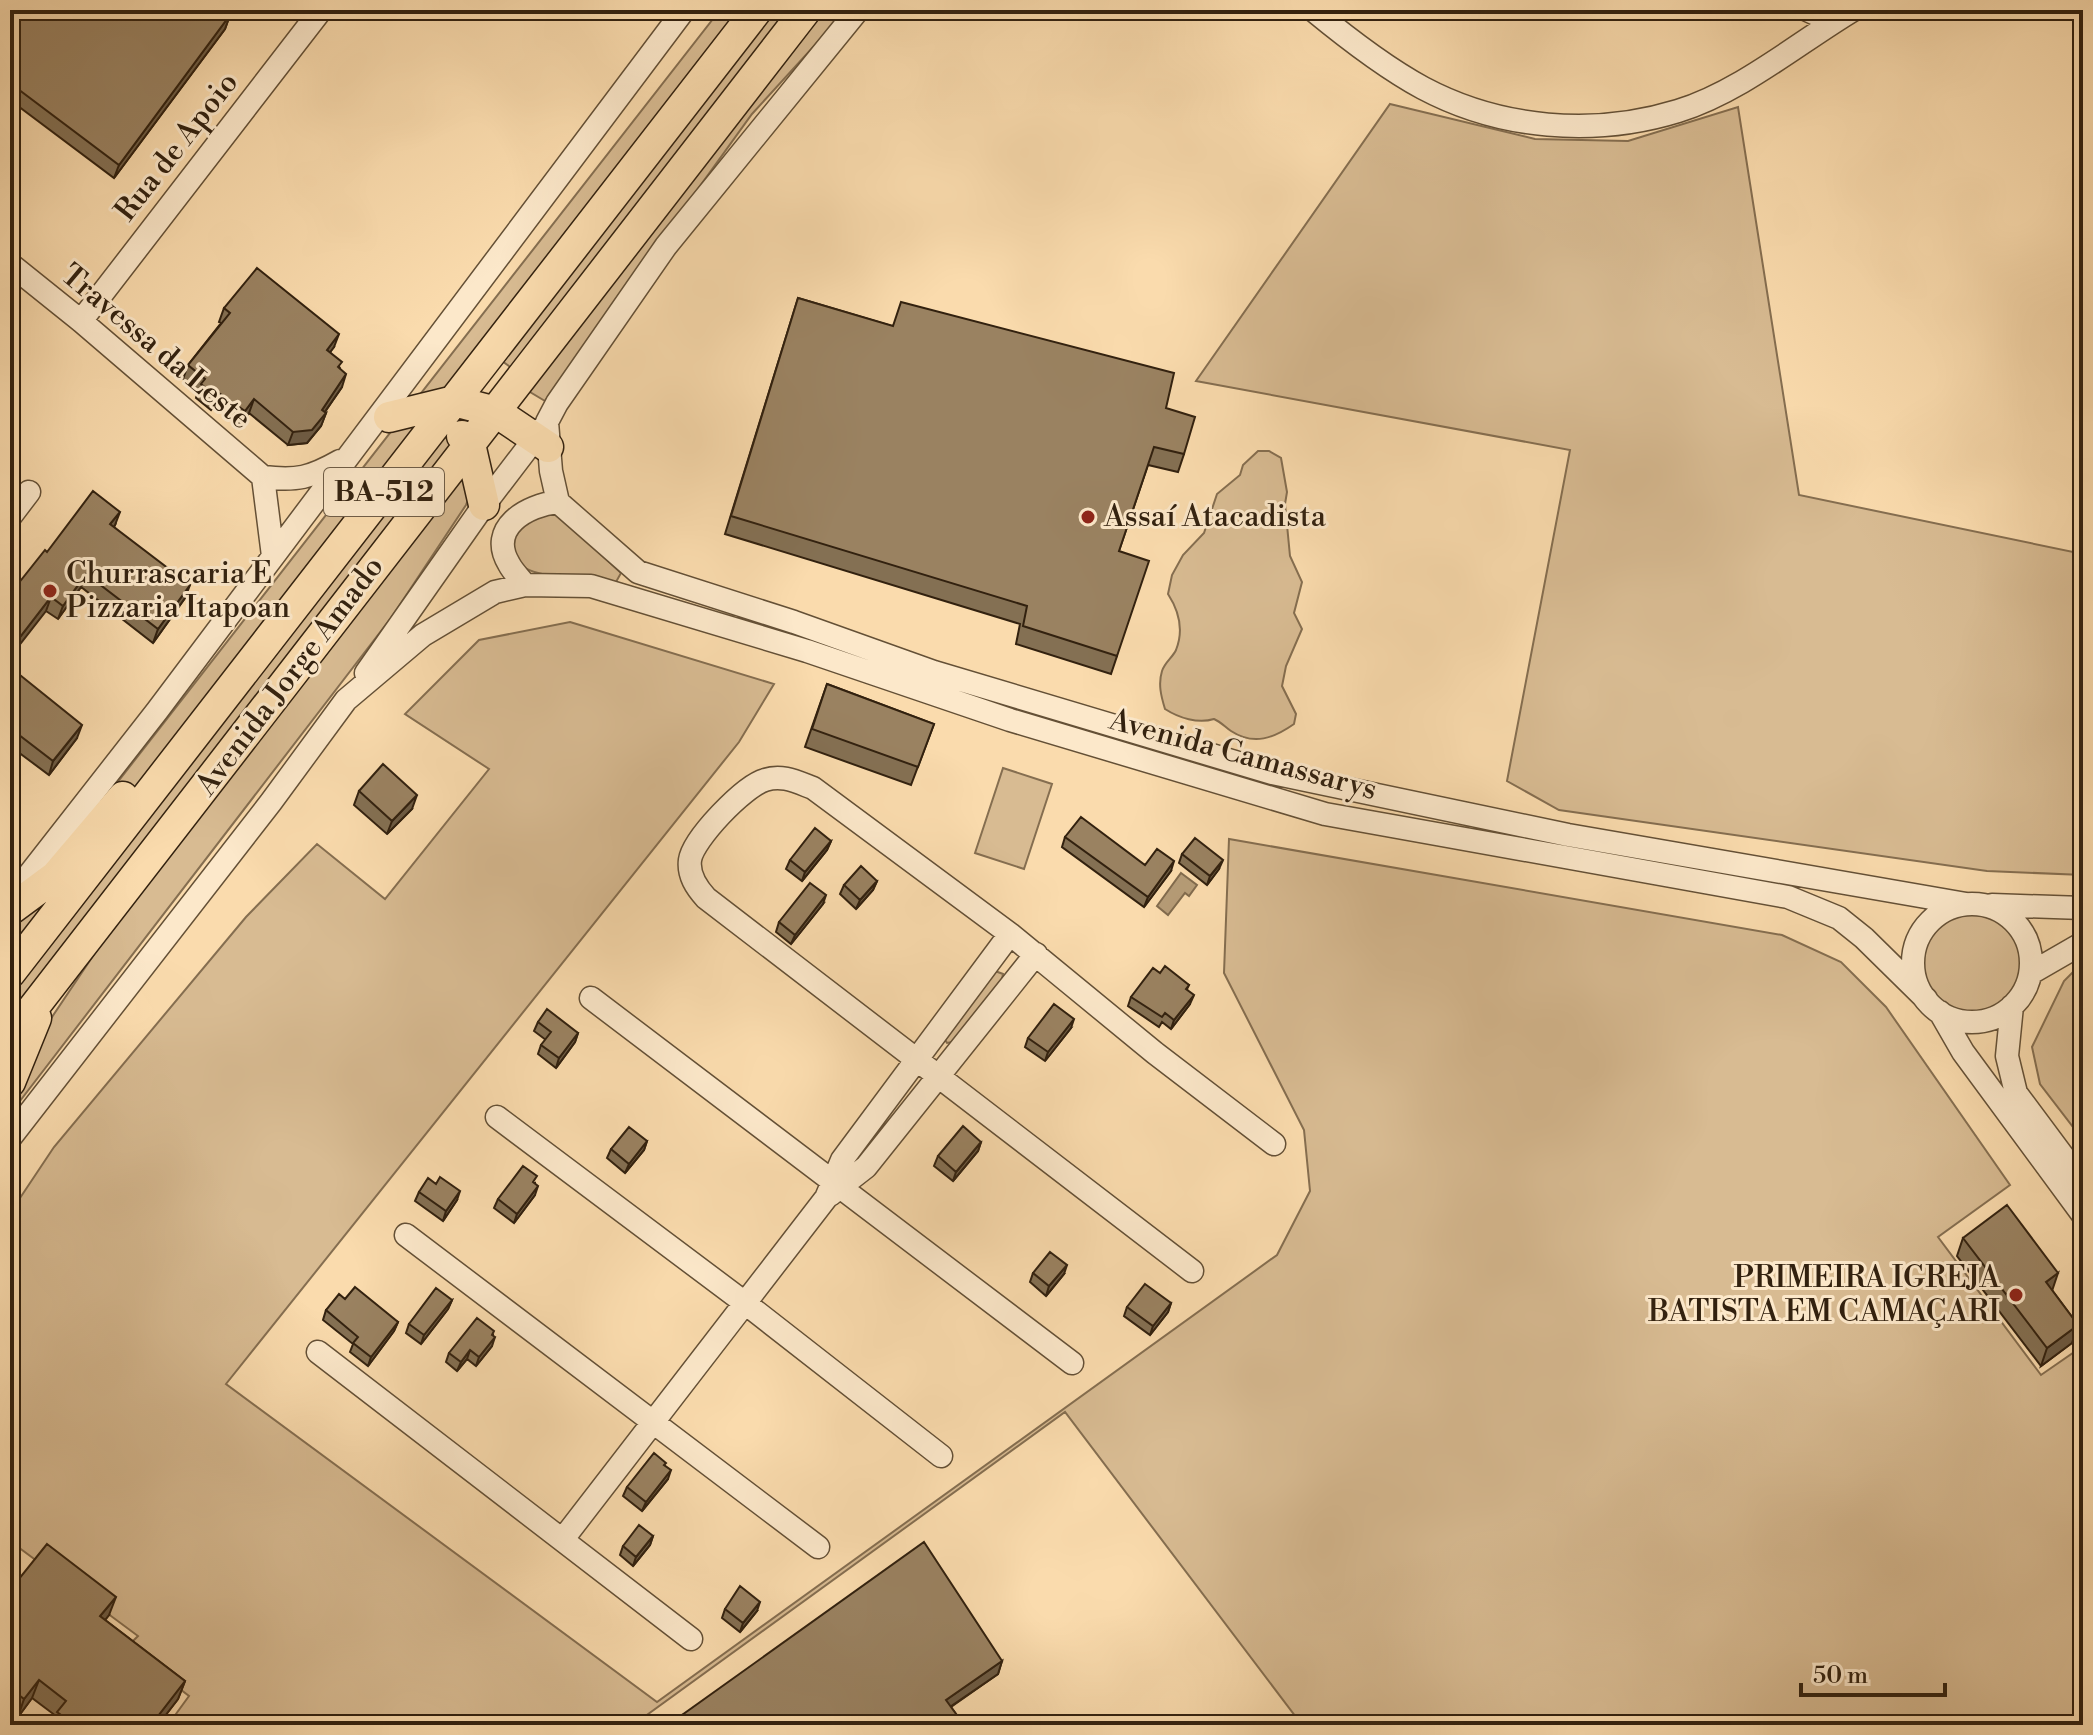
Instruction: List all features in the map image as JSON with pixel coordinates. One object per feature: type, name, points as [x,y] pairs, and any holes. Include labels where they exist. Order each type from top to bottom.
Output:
[{"type":"main road","name":"Avenida Jorge Amado","points":[[10,973],[757,10]]},
{"type":"main road","name":"Avenida Jorge Amado","points":[[10,1038],[806,10]]},
{"type":"main road","points":[[447,411],[454,429],[470,444],[484,505]]},
{"type":"main road","points":[[380,421],[447,411],[496,412],[544,435]]},
{"type":"main road","points":[[10,910],[56,876],[132,786],[192,740]]},
{"type":"main road","points":[[10,1082],[46,992]]},
{"type":"street","name":"Rua de Apoio","points":[[81,321],[321,10]]},
{"type":"street","points":[[10,899],[147,724],[345,458],[380,421],[684,10]]},
{"type":"street","points":[[10,1138],[271,802],[484,505],[544,435],[666,246],[858,10]]},
{"type":"street","points":[[1313,10],[1359,46],[1423,88],[1526,124],[1558,126],[1611,125],[1679,111],[1719,93],[1795,49],[1853,10]]},
{"type":"street","points":[[1807,10],[1833,22]]},
{"type":"street","name":"Travessa da Leste","points":[[10,264],[263,477]]},
{"type":"street","points":[[525,585],[507,562],[503,545],[508,525],[518,515],[542,503],[558,502],[544,435]]},
{"type":"street","points":[[273,556],[263,477],[293,481],[316,475],[345,458]]},
{"type":"street","points":[[10,517],[29,492]]},
{"type":"street","name":"Avenida Camassarys","points":[[558,502],[638,572],[794,622],[934,672],[1272,773],[1387,800],[1568,835],[1975,904]]},
{"type":"street","name":"Avenida Camassarys","points":[[346,700],[423,635],[495,592],[525,585],[591,586],[807,651],[1010,720],[1325,814],[1788,897],[1839,918],[1864,938],[1933,1006]]},
{"type":"street","points":[[1192,1271],[706,898],[695,887],[691,873],[692,852],[745,789],[766,779],[786,778],[813,788],[1036,954],[1155,1053],[1274,1144]]},
{"type":"street","points":[[2083,908],[1975,904],[1949,908],[1933,918],[1922,932],[1915,948],[1913,966],[1917,984],[1963,1052],[2083,1215]]},
{"type":"street","points":[[1933,1006],[1958,1020],[1977,1022],[1996,1017],[2012,1006],[2024,991],[2031,973],[2031,954],[2026,937],[2016,922],[2001,910],[1975,904]]},
{"type":"street","points":[[833,1189],[842,1160],[1010,934]]},
{"type":"street","points":[[2031,973],[2083,943]]},
{"type":"street","points":[[563,1539],[833,1189],[866,1167],[1036,954]]},
{"type":"street","points":[[591,998],[833,1189],[1072,1363]]},
{"type":"street","points":[[2012,1006],[2007,1056],[2016,1093],[2083,1183]]},
{"type":"street","points":[[497,1117],[745,1303],[941,1456]]},
{"type":"street","points":[[406,1235],[818,1547]]},
{"type":"street","points":[[318,1352],[691,1639]]},
{"type":"shaded area","points":[[720,10],[745,10],[10,959],[10,920]]},
{"type":"shaded area","points":[[774,10],[795,10],[513,369],[502,361],[543,305]]},
{"type":"shaded area","points":[[820,10],[847,10],[752,114],[545,401],[525,389]]},
{"type":"shaded area","points":[[1390,104],[1535,139],[1628,141],[1738,107],[1799,495],[2083,554],[2083,875],[1987,871],[1559,810],[1507,781],[1570,450],[1196,381]]},
{"type":"shaded area","points":[[441,436],[458,442],[10,1015],[10,993]]},
{"type":"shaded area","points":[[1258,451],[1269,451],[1281,458],[1287,492],[1285,504],[1290,556],[1302,582],[1294,613],[1302,629],[1286,666],[1282,686],[1296,714],[1294,724],[1279,733],[1256,739],[1239,736],[1214,719],[1195,720],[1170,712],[1165,709],[1160,685],[1162,671],[1176,650],[1180,635],[1175,607],[1168,594],[1172,575],[1183,555],[1204,533],[1217,494],[1240,475],[1243,465]]},
{"type":"shaded area","points":[[466,467],[472,488],[466,505],[391,618],[10,1114],[50,1020],[150,871]]},
{"type":"shaded area","points":[[539,514],[558,514],[621,573],[616,582],[552,576],[521,565],[515,555],[512,535]]},
{"type":"shaded area","points":[[570,622],[774,684],[739,742],[226,1384],[657,1702],[1277,1255],[1310,1191],[1304,1130],[1224,973],[1229,839],[1782,935],[1841,962],[1886,1007],[2010,1185],[1938,1237],[2041,1375],[2083,1346],[2083,1725],[1302,1725],[1065,1412],[633,1725],[168,1725],[189,1696],[126,1648],[138,1636],[10,1541],[10,1213],[54,1147],[246,917],[317,844],[385,899],[489,769],[405,714],[479,640]]},
{"type":"shaded area","points":[[1003,768],[1052,784],[1024,869],[975,853]]},
{"type":"shaded area","points":[[1181,873],[1197,885],[1189,896],[1185,893],[1168,915],[1157,906]]},
{"type":"shaded area","points":[[1972,910],[1992,914],[2009,926],[2021,943],[2025,963],[2021,983],[2009,1000],[1992,1012],[1972,1016],[1952,1012],[1935,1000],[1923,983],[1919,963],[1923,943],[1935,926],[1952,914]]},
{"type":"shaded area","points":[[2083,962],[2080,1111],[2083,1116],[2083,1140],[2040,1084],[2032,1047],[2064,981]]},
{"type":"shaded area","points":[[995,971],[1003,974],[1002,979],[952,1042],[947,1043],[944,1038]]},
{"type":"building","points":[[10,10],[223,10],[230,15],[119,165],[10,83]]},
{"type":"building","points":[[257,268],[339,334],[327,350],[342,362],[338,367],[346,374],[322,410],[326,413],[312,430],[293,432],[254,399],[245,411],[219,393],[216,397],[201,384],[205,379],[188,365],[230,313],[224,308]]},
{"type":"building","name":"Assaí Atacadista","points":[[798,298],[893,326],[901,302],[1174,373],[1166,408],[1195,417],[1184,454],[1154,447],[1119,551],[1149,561],[1117,656],[1023,626],[1027,606],[731,516]]},
{"type":"building","points":[[93,491],[120,512],[110,524],[190,585],[158,629],[86,574],[63,606],[51,597],[10,650],[10,594],[45,550],[47,552]]},
{"type":"building","points":[[10,667],[82,725],[53,761],[10,728]]},
{"type":"building","points":[[827,684],[934,724],[918,767],[812,729]]},
{"type":"building","points":[[383,764],[417,795],[392,821],[359,791]]},
{"type":"building","points":[[1081,817],[1145,865],[1157,849],[1174,861],[1148,897],[1065,837]]},
{"type":"building","points":[[815,828],[831,841],[805,872],[790,860]]},
{"type":"building","points":[[1195,838],[1223,860],[1210,876],[1182,854]]},
{"type":"building","points":[[861,866],[877,881],[860,900],[844,885]]},
{"type":"building","points":[[810,883],[826,895],[795,935],[779,922]]},
{"type":"building","points":[[1165,966],[1189,985],[1186,989],[1194,995],[1174,1020],[1165,1013],[1162,1017],[1131,997],[1153,968],[1160,973]]},
{"type":"building","points":[[1054,1004],[1074,1019],[1048,1052],[1028,1038]]},
{"type":"building","points":[[547,1009],[578,1033],[559,1058],[541,1045],[551,1032],[538,1022]]},
{"type":"building","points":[[963,1126],[981,1142],[956,1172],[938,1156]]},
{"type":"building","points":[[629,1127],[647,1141],[629,1164],[611,1149]]},
{"type":"building","points":[[523,1166],[537,1176],[533,1182],[538,1186],[517,1214],[498,1199]]},
{"type":"building","points":[[440,1177],[460,1191],[446,1211],[419,1192],[428,1178],[436,1184]]},
{"type":"building","name":"PRIMEIRA IGREJA BATISTA EM CAMAÇARI","points":[[2007,1205],[2058,1273],[2046,1282],[2078,1325],[2047,1348],[1963,1238]]},
{"type":"building","points":[[1050,1252],[1067,1265],[1049,1286],[1033,1273]]},
{"type":"building","points":[[1145,1284],[1171,1303],[1153,1326],[1127,1307]]},
{"type":"building","points":[[355,1287],[398,1322],[371,1357],[353,1343],[358,1337],[326,1310],[339,1294],[345,1299]]},
{"type":"building","points":[[436,1288],[452,1300],[424,1335],[409,1324]]},
{"type":"building","points":[[477,1318],[494,1331],[492,1335],[495,1337],[479,1357],[470,1350],[461,1362],[449,1353]]},
{"type":"building","points":[[654,1453],[671,1470],[646,1502],[627,1487]]},
{"type":"building","points":[[639,1525],[653,1536],[636,1557],[623,1546]]},
{"type":"building","points":[[924,1542],[1002,1661],[946,1700],[964,1725],[689,1725],[682,1715]]},
{"type":"building","points":[[47,1544],[116,1597],[100,1616],[185,1681],[151,1725],[75,1725],[57,1712],[66,1701],[39,1680],[24,1699],[10,1688],[10,1590]]},
{"type":"building","points":[[740,1586],[760,1602],[743,1623],[725,1609]]},
{"type":"place","name":"Assaí Atacadista","points":[[1088,517]]},
{"type":"place","name":"Churrascaria E Pizzaria Itapoan","points":[[50,591]]},
{"type":"place","name":"PRIMEIRA IGREJA BATISTA EM CAMAÇARI","points":[[2016,1295]]}]
